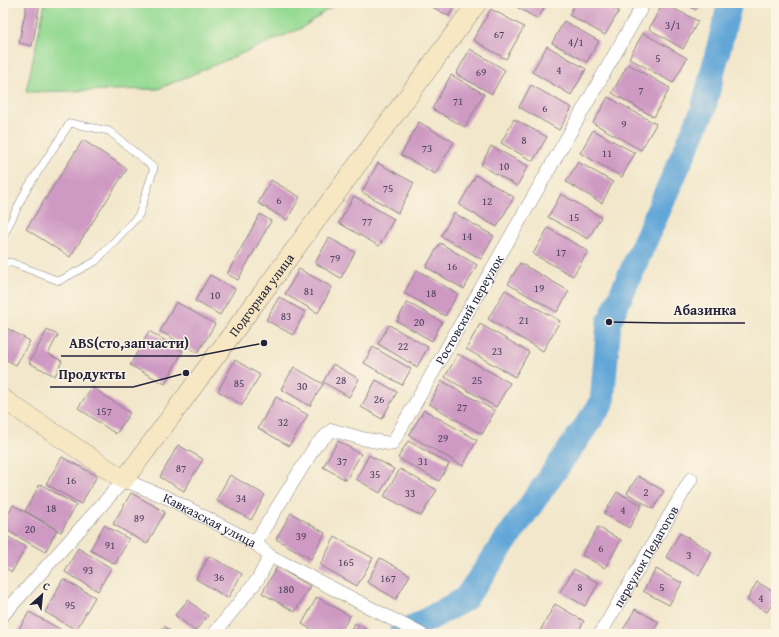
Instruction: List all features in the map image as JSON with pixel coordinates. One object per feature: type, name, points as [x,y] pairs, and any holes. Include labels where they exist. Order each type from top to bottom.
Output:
[{"type":"main road","name":"Подгорная улица","points":[[124,480],[477,3]]},
{"type":"main road","name":"Кавказская улица","points":[[3,399],[124,480]]},
{"type":"street","name":"Ростовский переулок","points":[[256,543],[316,445],[332,430],[364,439],[392,444],[644,3]]},
{"type":"street","name":"переулок Педагогов","points":[[600,634],[691,479]]},
{"type":"street","name":"Кавказская улица","points":[[124,480],[168,498],[256,543],[270,556],[421,634]]},
{"type":"street","name":"Подгорная улица","points":[[3,615],[124,480]]},
{"type":"street","points":[[214,634],[258,579],[270,556]]},
{"type":"lane","points":[[3,236],[26,190],[70,123],[110,131],[154,168],[139,215],[96,261],[59,281],[10,262],[3,263]]},
{"type":"green space","points":[[45,3],[337,3],[302,28],[158,89],[26,92]]},
{"type":"building","points":[[27,3],[40,3],[32,46],[19,43]]},
{"type":"building","points":[[425,3],[456,3],[449,16]]},
{"type":"building","points":[[510,3],[547,3],[538,19]]},
{"type":"building","points":[[575,3],[605,3],[619,11],[605,35],[569,15]]},
{"type":"building","points":[[663,3],[698,21],[683,49],[649,29]]},
{"type":"building","points":[[683,3],[700,3],[696,10]]},
{"type":"building","points":[[491,9],[524,27],[506,59],[473,40]]},
{"type":"building","points":[[564,21],[599,41],[587,62],[552,43]]},
{"type":"building","points":[[643,33],[687,58],[673,83],[629,58]]},
{"type":"building","points":[[547,46],[586,69],[571,95],[532,72]]},
{"type":"building","points":[[470,49],[505,70],[492,94],[456,74]]},
{"type":"building","points":[[628,64],[670,88],[654,117],[612,93]]},
{"type":"building","points":[[451,75],[484,94],[465,127],[432,109]]},
{"type":"building","points":[[531,85],[572,108],[559,130],[519,107]]},
{"type":"building","points":[[608,97],[656,124],[641,150],[593,123]]},
{"type":"building","points":[[514,119],[547,137],[533,161],[501,143]]},
{"type":"building","points":[[419,122],[454,142],[435,174],[401,155]]},
{"type":"building","points":[[593,130],[635,153],[622,177],[580,153]]},
{"type":"building","points":[[83,140],[127,169],[70,257],[26,229]]},
{"type":"building","points":[[491,146],[528,166],[517,186],[481,165]]},
{"type":"building","points":[[578,162],[613,182],[602,203],[566,182]]},
{"type":"building","points":[[378,163],[414,183],[398,213],[362,192]]},
{"type":"building","points":[[476,175],[514,197],[497,227],[459,205]]},
{"type":"building","points":[[271,180],[300,197],[287,220],[258,203]]},
{"type":"building","points":[[561,194],[601,217],[588,239],[548,217]]},
{"type":"building","points":[[354,196],[394,219],[379,246],[339,223]]},
{"type":"building","points":[[454,213],[494,236],[481,259],[441,236]]},
{"type":"building","points":[[260,214],[271,221],[238,280],[227,274]]},
{"type":"building","points":[[548,228],[588,251],[573,276],[533,254]]},
{"type":"building","points":[[329,238],[355,252],[341,278],[315,263]]},
{"type":"building","points":[[440,243],[477,265],[464,289],[426,267]]},
{"type":"building","points":[[520,263],[569,291],[557,312],[508,284]]},
{"type":"building","points":[[299,269],[332,287],[318,313],[285,294]]},
{"type":"building","points":[[417,270],[458,294],[445,316],[404,293]]},
{"type":"building","points":[[210,275],[235,289],[220,315],[195,301]]},
{"type":"building","points":[[505,290],[560,321],[543,351],[488,319]]},
{"type":"building","points":[[279,297],[305,312],[293,335],[266,320]]},
{"type":"building","points":[[176,302],[215,324],[198,353],[160,331]]},
{"type":"building","points":[[407,302],[442,322],[432,341],[397,321]]},
{"type":"building","points":[[480,324],[529,352],[515,377],[466,349]]},
{"type":"building","points":[[389,325],[428,347],[417,367],[378,344]]},
{"type":"building","points":[[3,326],[30,341],[16,365],[3,358]]},
{"type":"building","points":[[47,330],[58,335],[48,354],[62,361],[55,376],[29,363]]},
{"type":"building","points":[[149,331],[183,351],[165,384],[130,365]]},
{"type":"building","points":[[373,347],[411,369],[402,385],[364,363]]},
{"type":"building","points":[[458,354],[510,383],[496,407],[445,377]]},
{"type":"building","points":[[235,360],[260,375],[242,405],[218,391]]},
{"type":"building","points":[[333,364],[359,379],[349,397],[323,382]]},
{"type":"building","points":[[294,367],[323,384],[310,406],[281,389]]},
{"type":"building","points":[[376,380],[397,392],[382,419],[361,407]]},
{"type":"building","points":[[442,381],[495,411],[482,434],[429,404]]},
{"type":"building","points":[[92,387],[130,413],[116,434],[78,408]]},
{"type":"building","points":[[276,397],[308,415],[289,446],[258,428]]},
{"type":"building","points":[[424,410],[477,440],[463,466],[409,435]]},
{"type":"building","points":[[338,441],[361,454],[346,480],[323,467]]},
{"type":"building","points":[[408,441],[449,464],[439,481],[398,458]]},
{"type":"building","points":[[178,445],[203,459],[184,491],[160,477]]},
{"type":"building","points":[[369,455],[394,469],[380,493],[356,479]]},
{"type":"building","points":[[62,457],[97,476],[81,504],[46,484]]},
{"type":"building","points":[[400,469],[437,490],[421,516],[384,496]]},
{"type":"building","points":[[230,475],[265,495],[251,520],[216,500]]},
{"type":"building","points":[[638,476],[664,491],[653,509],[627,493]]},
{"type":"building","points":[[40,484],[76,505],[61,532],[25,511]]},
{"type":"building","points":[[617,492],[642,505],[629,528],[604,514]]},
{"type":"building","points":[[131,493],[165,512],[147,544],[113,524]]},
{"type":"building","points":[[13,505],[57,530],[45,552],[3,528],[3,523]]},
{"type":"building","points":[[291,513],[325,533],[311,559],[276,539]]},
{"type":"building","points":[[104,525],[129,539],[115,564],[90,550]]},
{"type":"building","points":[[598,527],[621,540],[605,568],[582,555]]},
{"type":"building","points":[[680,533],[712,552],[699,576],[666,557]]},
{"type":"building","points":[[3,534],[26,547],[12,572],[3,567]]},
{"type":"building","points":[[335,537],[373,558],[357,586],[320,565]]},
{"type":"building","points":[[78,548],[111,568],[98,591],[65,572]]},
{"type":"building","points":[[209,556],[242,574],[228,598],[196,579]]},
{"type":"building","points":[[380,558],[410,575],[396,599],[367,582]]},
{"type":"building","points":[[277,567],[310,586],[295,612],[262,593]]},
{"type":"building","points":[[574,569],[599,583],[585,606],[560,592]]},
{"type":"building","points":[[656,569],[682,583],[669,605],[643,591]]},
{"type":"building","points":[[63,579],[95,597],[76,630],[45,612]]},
{"type":"building","points":[[757,582],[776,593],[776,597],[767,612],[747,600]]},
{"type":"building","points":[[317,597],[350,616],[339,634],[319,634],[302,624]]},
{"type":"building","points":[[188,600],[208,616],[195,631],[175,615]]},
{"type":"building","points":[[555,604],[584,621],[577,634],[545,634],[540,631]]},
{"type":"building","points":[[635,609],[659,622],[652,634],[631,634],[623,630]]},
{"type":"building","points":[[29,612],[60,629],[57,634],[16,634]]},
{"type":"building","points":[[355,623],[374,634],[349,634]]},
{"type":"building","points":[[164,626],[174,634],[157,634]]},
{"type":"waterway","points":[[401,634],[465,599],[602,403],[609,322],[703,110],[730,3]]},
{"type":"place","name":"Абазинка","points":[[609,322]]},
{"type":"place","name":"ABS(сто,запчасти)","points":[[264,343]]},
{"type":"place","name":"Продукты","points":[[186,373]]}]
